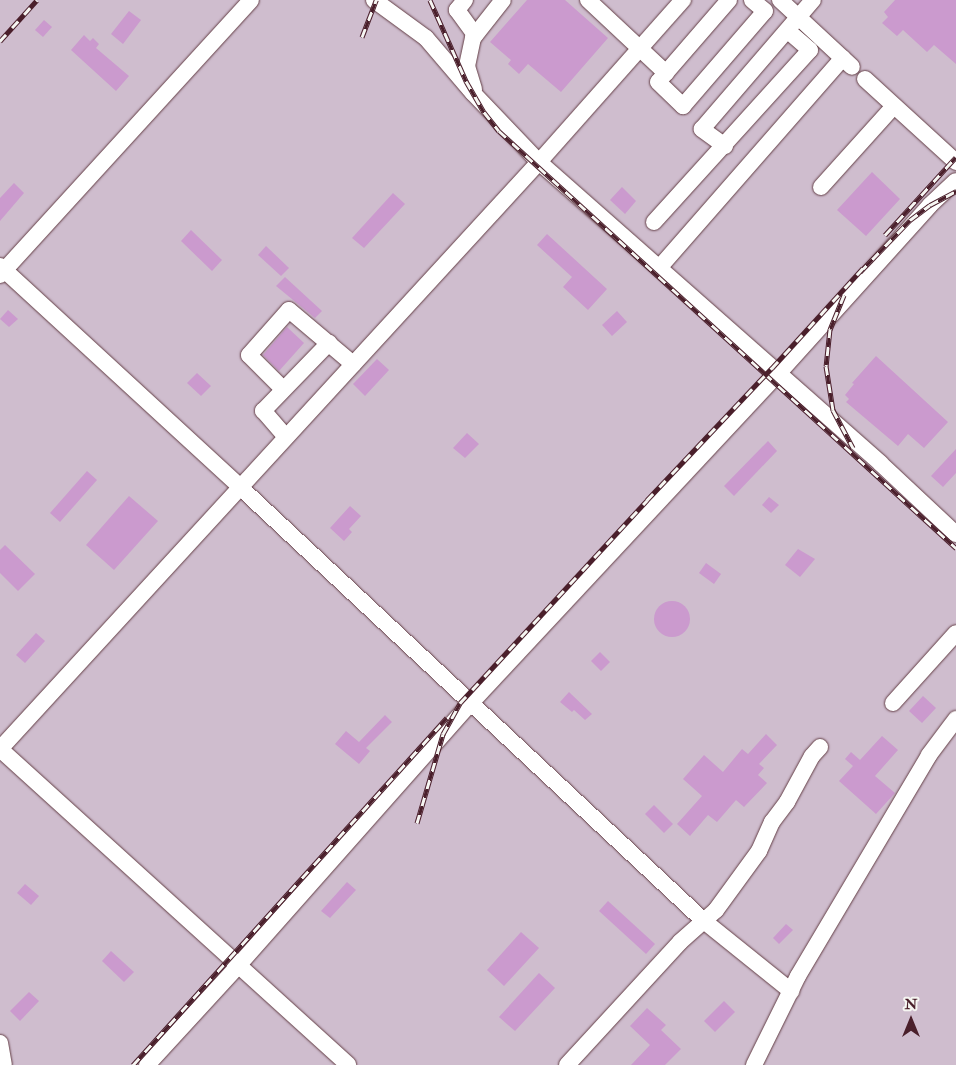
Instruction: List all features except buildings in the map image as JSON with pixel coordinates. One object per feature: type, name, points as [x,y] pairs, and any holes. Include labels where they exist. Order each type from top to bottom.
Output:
[{"type":"lane","points":[[251,0],[2,270],[240,487],[704,921],[791,991]]},
{"type":"lane","points":[[374,0],[426,38],[476,96],[538,162],[956,534]]},
{"type":"lane","points":[[465,0],[457,10],[475,35]]},
{"type":"lane","points":[[476,96],[466,66],[475,35],[503,0]]},
{"type":"lane","points":[[588,0],[666,74]]},
{"type":"lane","points":[[348,1065],[0,749],[538,162],[683,0]]},
{"type":"lane","points":[[729,0],[658,82],[683,106],[765,11],[752,0]]},
{"type":"lane","points":[[658,268],[848,62],[780,0]]},
{"type":"lane","points":[[725,146],[702,129],[813,0]]},
{"type":"lane","points":[[654,222],[725,146],[810,50],[788,31]]},
{"type":"lane","points":[[865,79],[956,162]]},
{"type":"lane","points":[[821,187],[894,106]]},
{"type":"lane","points":[[147,1065],[470,704],[778,374],[930,205],[956,181]]},
{"type":"lane","points":[[282,389],[249,355],[290,310],[353,364]]},
{"type":"lane","points":[[286,437],[263,412],[282,389],[329,343]]},
{"type":"lane","points":[[893,703],[956,633]]},
{"type":"lane","points":[[754,1065],[791,991],[929,755],[956,718]]},
{"type":"lane","points":[[568,1065],[680,942],[716,910],[760,850],[772,822],[787,802],[808,762],[820,747]]},
{"type":"lane","points":[[0,1043],[4,1065]]},
{"type":"shaded area","points":[[0,0],[956,0],[956,1065],[0,1065]]},
{"type":"railway","points":[[0,41],[37,0]]},
{"type":"railway","points":[[362,37],[376,0]]},
{"type":"railway","points":[[430,0],[466,81],[484,112],[499,131],[956,548]]},
{"type":"railway","points":[[885,235],[956,157]]},
{"type":"railway","points":[[860,272],[910,220],[930,205],[956,191]]},
{"type":"railway","points":[[417,823],[443,734],[460,703],[863,268]]},
{"type":"railway","points":[[844,295],[830,329],[826,366],[833,410],[853,448]]},
{"type":"railway","points":[[133,1065],[447,718]]}]
